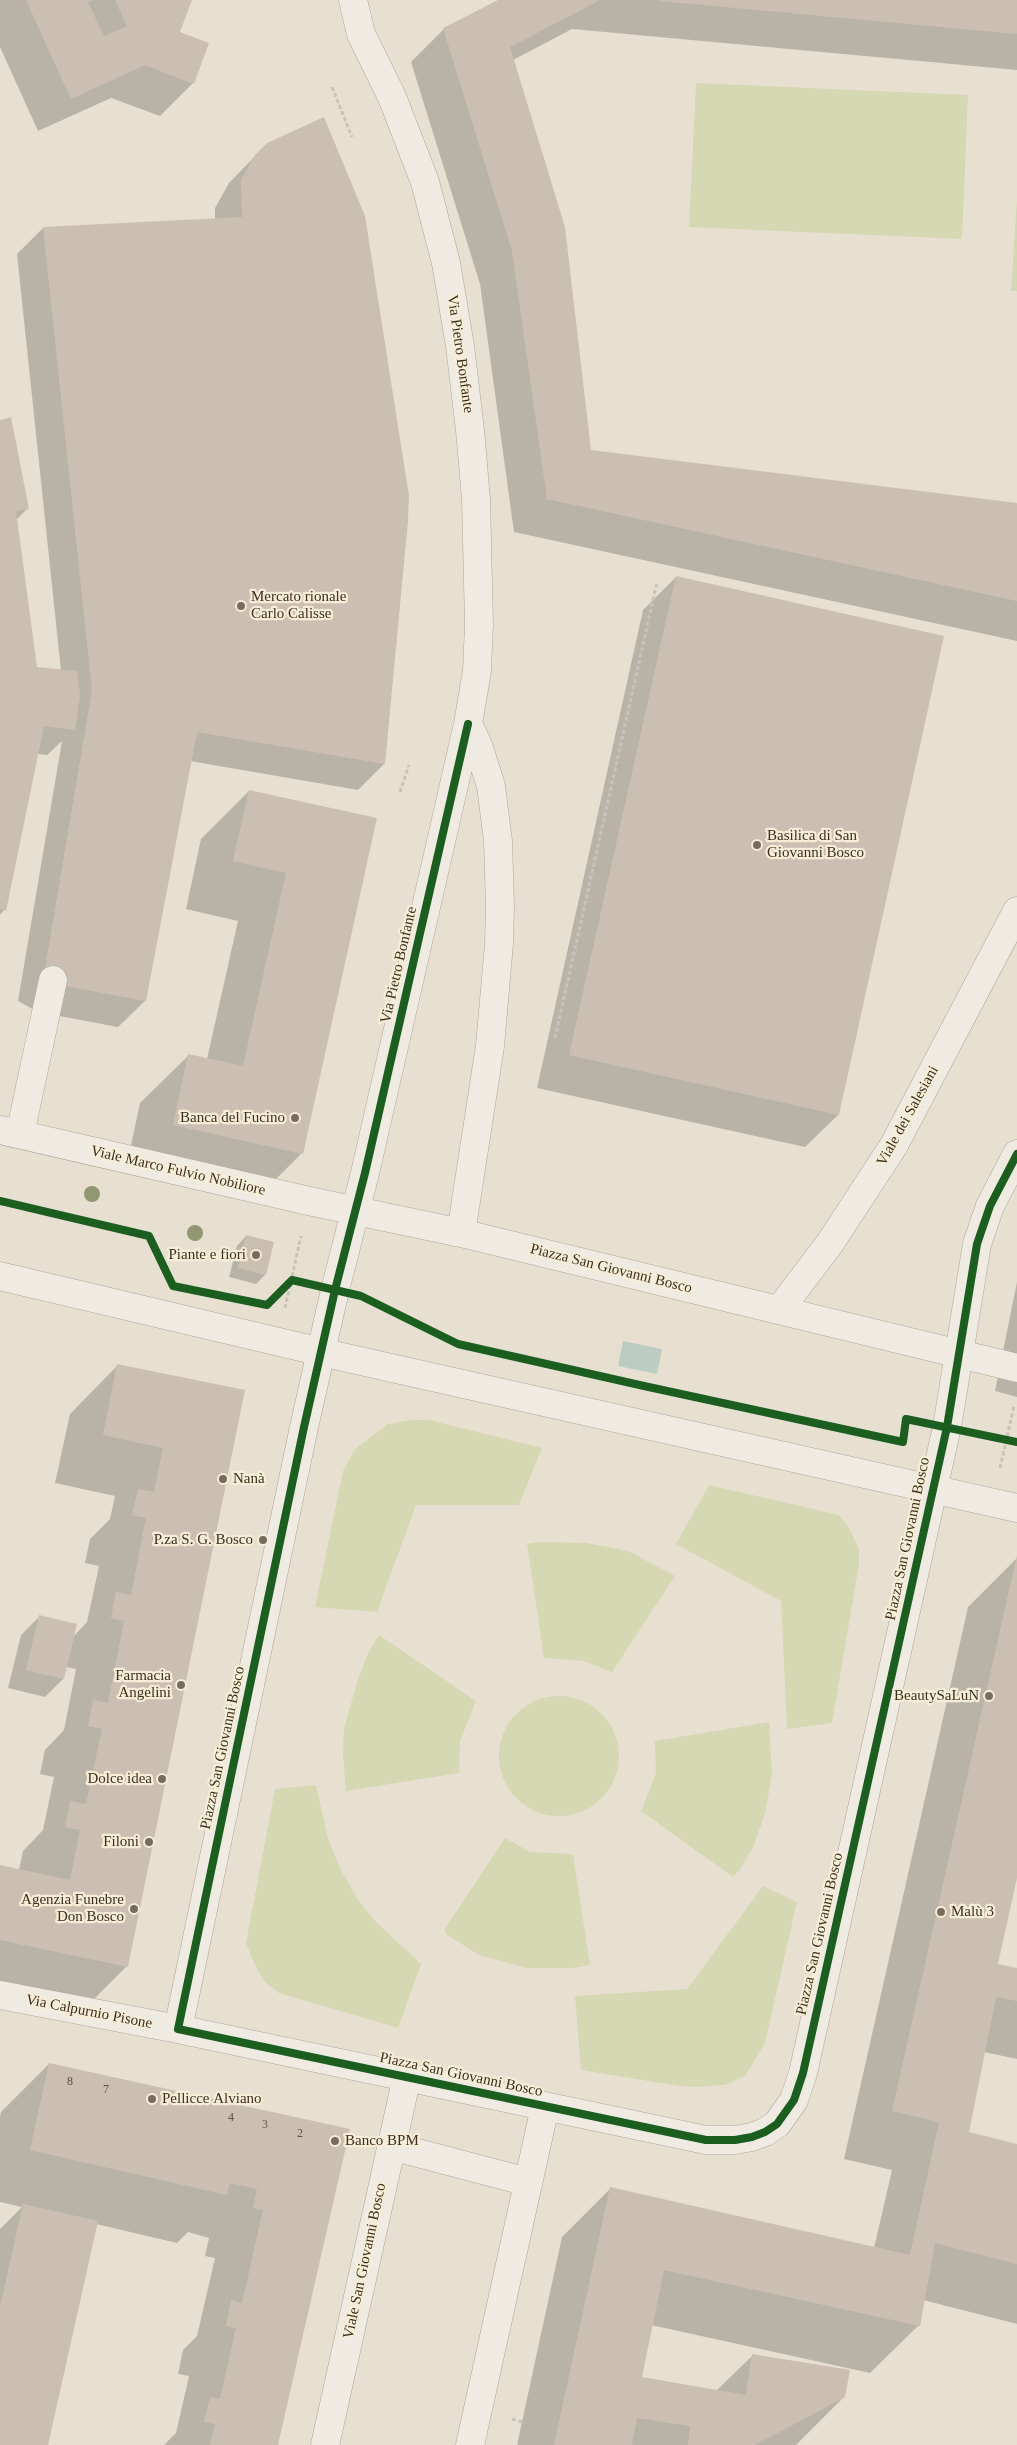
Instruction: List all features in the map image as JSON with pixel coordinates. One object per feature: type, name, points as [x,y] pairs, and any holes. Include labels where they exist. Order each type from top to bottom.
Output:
[{"type":"street","name":"Via Pietro Bonfante","points":[[353,0],[361,34],[392,97],[425,182],[446,263],[456,318],[470,430],[476,499],[479,633],[476,679],[468,724],[356,1211]]},
{"type":"street","points":[[461,1233],[490,1046],[499,944],[500,906],[498,841],[491,786],[478,745],[468,724]]},
{"type":"street","name":"Viale dei Salesiani","points":[[780,1309],[830,1243],[894,1145],[1017,912]]},
{"type":"street","points":[[10,1132],[54,980]]},
{"type":"street","name":"Viale Marco Fulvio Nobiliore","points":[[10,1132],[356,1211]]},
{"type":"street","points":[[1017,1154],[990,1206],[977,1244],[959,1353],[1017,1368]]},
{"type":"street","name":"Piazza San Giovanni Bosco","points":[[356,1211],[461,1233],[959,1353],[947,1427],[803,2073],[794,2100],[786,2114],[765,2132],[752,2137],[722,2141],[706,2140],[178,2029],[304,1427],[335,1290],[356,1211]]},
{"type":"street","points":[[0,1276],[321,1352]]},
{"type":"street","name":"Piazza San Giovanni Bosco","points":[[321,1352],[932,1490]]},
{"type":"street","points":[[932,1490],[1017,1508]]},
{"type":"street","name":"Via Calpurnio Pisone","points":[[0,1995],[178,2029]]},
{"type":"street","name":"Viale San Giovanni Bosco","points":[[325,2445],[407,2077]]},
{"type":"street","points":[[470,2445],[545,2107]]},
{"type":"street","points":[[391,2146],[528,2182]]},
{"type":"path","points":[[332,87],[352,137]]},
{"type":"path","points":[[556,1038],[657,582]]},
{"type":"path","points":[[400,792],[409,765]]},
{"type":"path","points":[[284,1315],[301,1235]]},
{"type":"path","points":[[292,1280],[335,1290]]},
{"type":"path","points":[[280,1293],[292,1280]]},
{"type":"path","points":[[1000,1468],[1014,1406]]},
{"type":"path","points":[[509,2418],[522,2422]]},
{"type":"green space","points":[[696,83],[968,95],[962,239],[689,227]]},
{"type":"green space","points":[[1017,199],[1017,291],[1011,291]]},
{"type":"green space","points":[[411,1420],[429,1420],[542,1448],[519,1505],[416,1505],[377,1612],[315,1607],[343,1471],[354,1450],[388,1424]]},
{"type":"green space","points":[[709,1485],[839,1515],[849,1528],[859,1549],[859,1565],[832,1723],[787,1729],[781,1601],[676,1544]]},
{"type":"green space","points":[[540,1542],[586,1543],[619,1549],[630,1552],[675,1576],[612,1672],[584,1661],[544,1658],[527,1544]]},
{"type":"green space","points":[[379,1635],[476,1701],[460,1741],[459,1773],[346,1791],[343,1755],[344,1728],[358,1679],[368,1653]]},
{"type":"green space","points":[[559,1696],[582,1700],[602,1713],[615,1733],[619,1756],[615,1779],[602,1799],[582,1812],[559,1816],[536,1812],[516,1799],[503,1779],[499,1756],[503,1733],[516,1713],[536,1700]]},
{"type":"green space","points":[[769,1722],[772,1775],[765,1814],[753,1847],[741,1868],[733,1877],[641,1811],[656,1773],[655,1741]]},
{"type":"green space","points":[[316,1785],[328,1839],[340,1868],[358,1900],[375,1921],[421,1964],[398,2028],[279,1993],[265,1982],[254,1963],[246,1943],[275,1789]]},
{"type":"green space","points":[[505,1838],[530,1852],[573,1854],[590,1965],[574,1968],[527,1968],[479,1955],[447,1935],[444,1930]]},
{"type":"green space","points":[[763,1886],[797,1902],[765,2043],[745,2076],[725,2085],[697,2087],[679,2086],[581,2070],[575,1996],[687,1989]]},
{"type":"shaded area","points":[[623,1341],[662,1349],[657,1374],[618,1366]]},
{"type":"building","points":[[26,0],[93,0],[88,2],[104,36],[127,26],[115,0],[192,0],[180,32],[209,43],[194,84],[145,65],[71,99]]},
{"type":"building","points":[[498,0],[600,0],[510,47],[565,227],[591,450],[1017,503],[1017,601],[547,499],[512,251],[443,28]]},
{"type":"building","points":[[1017,0],[1017,34],[659,1]]},
{"type":"building","name":"Mercato rionale Carlo Calisse","points":[[324,117],[365,216],[409,496],[385,764],[197,732],[146,1001],[65,986],[44,975],[92,690],[43,227],[242,217],[241,180],[255,155],[267,143]]},
{"type":"building","points":[[11,417],[29,509],[16,511],[37,667],[77,671],[80,695],[75,730],[44,726],[6,911],[0,909],[0,420]]},
{"type":"building","name":"Basilica di San Giovanni Bosco","points":[[676,576],[944,636],[839,1115],[569,1055]]},
{"type":"building","points":[[249,790],[377,818],[303,1154],[173,1125],[188,1054],[243,1066],[286,873],[233,861]]},
{"type":"building","name":"Piante e fiori","points":[[246,1235],[274,1242],[266,1275],[238,1268]]},
{"type":"building","points":[[117,1364],[245,1390],[128,1967],[0,1940],[0,1865],[70,1880],[80,1830],[65,1827],[70,1801],[86,1804],[102,1729],[88,1726],[93,1700],[108,1703],[124,1621],[111,1618],[116,1592],[131,1595],[146,1518],[132,1515],[138,1489],[154,1492],[163,1448],[103,1435]]},
{"type":"building","points":[[1017,1555],[1017,1878],[998,1964],[1017,1968],[1017,2001],[996,1997],[969,2132],[1017,2144],[1017,2264],[935,2243],[920,2326],[664,2270],[642,2377],[746,2395],[752,2354],[850,2370],[845,2397],[755,2445],[688,2445],[690,2426],[637,2418],[632,2445],[554,2445],[610,2187],[910,2255],[939,2122],[892,2111]]},
{"type":"building","points":[[39,1615],[77,1624],[64,1679],[26,1670]]},
{"type":"building","points":[[49,2063],[350,2129],[278,2445],[210,2445],[215,2424],[204,2422],[210,2397],[220,2399],[236,2328],[226,2326],[231,2300],[242,2303],[263,2210],[253,2208],[257,2189],[230,2183],[227,2195],[30,2150]]},
{"type":"building","points":[[23,2204],[98,2221],[48,2445],[0,2445],[0,2307]]},
{"type":"cycle path","points":[[468,724],[365,1173],[335,1290],[304,1427],[178,2029],[706,2140],[735,2140],[752,2137],[765,2132],[777,2124],[794,2100],[803,2073],[947,1427],[977,1244],[990,1206],[1017,1154]]},
{"type":"cycle path","points":[[0,1201],[149,1236],[173,1286],[267,1305],[292,1280],[361,1296],[458,1344],[644,1386],[903,1442],[906,1419],[1017,1442]]},
{"type":"place","name":"Mercato rionale Carlo Calisse","points":[[241,606]]},
{"type":"place","name":"Basilica di San Giovanni Bosco","points":[[757,845]]},
{"type":"place","name":"Banca del Fucino","points":[[295,1118]]},
{"type":"place","name":"Piante e fiori","points":[[256,1255]]},
{"type":"place","name":"Nanà","points":[[223,1479]]},
{"type":"place","name":"P.za S. G. Bosco","points":[[263,1540]]},
{"type":"place","name":"Farmacia Angelini","points":[[181,1685]]},
{"type":"place","name":"BeautySaLuN","points":[[989,1696]]},
{"type":"place","name":"Dolce idea","points":[[162,1779]]},
{"type":"place","name":"Filoni","points":[[149,1842]]},
{"type":"place","name":"Agenzia Funebre Don Bosco","points":[[134,1909]]},
{"type":"place","name":"Malù 3","points":[[941,1912]]},
{"type":"place","name":"Pellicce Alviano","points":[[152,2099]]},
{"type":"place","name":"Banco BPM","points":[[335,2141]]}]
